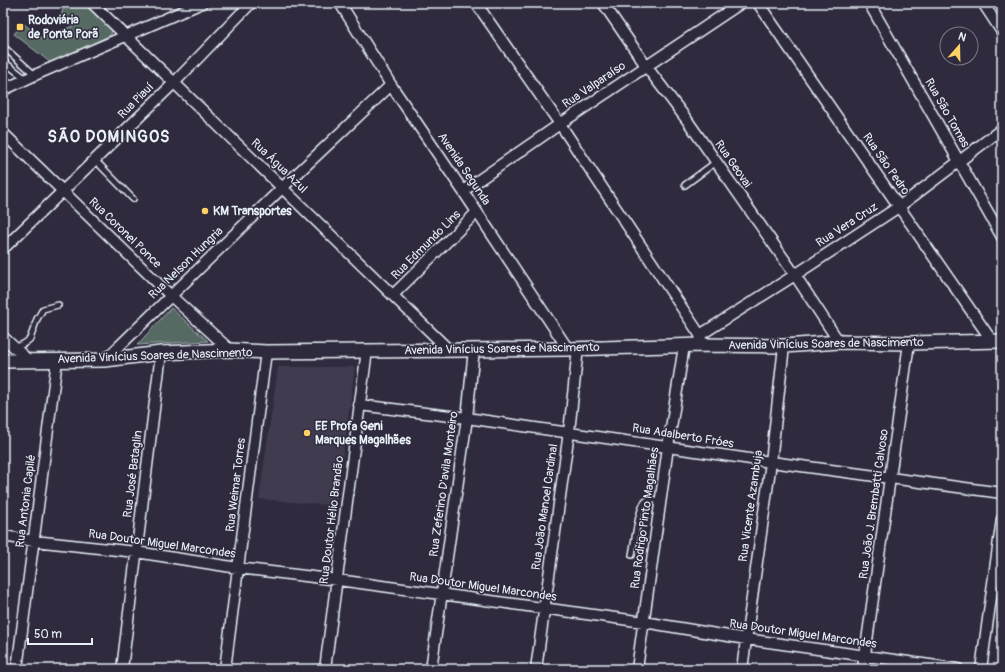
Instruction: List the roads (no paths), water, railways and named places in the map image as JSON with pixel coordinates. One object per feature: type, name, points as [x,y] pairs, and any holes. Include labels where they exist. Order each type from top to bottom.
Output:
[{"type":"street","name":"Rua Água Azul","points":[[92,3],[125,37],[174,82],[448,349]]},
{"type":"street","points":[[3,90],[202,3]]},
{"type":"street","name":"Rua Piauí","points":[[3,249],[174,82],[251,3]]},
{"type":"street","name":"Avenida Segunda","points":[[340,3],[391,85],[477,212],[573,348]]},
{"type":"street","points":[[476,3],[560,124],[701,340]]},
{"type":"street","name":"Rua Geovai","points":[[603,3],[646,66],[687,120],[795,275],[839,342]]},
{"type":"street","name":"Rua Valparaíso","points":[[463,191],[741,3]]},
{"type":"street","name":"Rua São Pedro","points":[[758,3],[900,206],[997,341]]},
{"type":"street","name":"Rua São Tomas","points":[[868,3],[1002,237]]},
{"type":"street","points":[[983,3],[1002,32]]},
{"type":"street","name":"Rua Nelson Hungria","points":[[105,360],[282,188],[391,85]]},
{"type":"street","name":"Rua Vera Cruz","points":[[701,340],[795,275],[900,206],[1002,129]]},
{"type":"street","name":"Rua Coronel Ponce","points":[[3,133],[171,296],[230,350]]},
{"type":"street","name":"Rua Edmundo Lins","points":[[393,295],[477,212]]},
{"type":"street","points":[[3,338],[28,360]]},
{"type":"street","name":"Avenida Vinícius Soares de Nascimento","points":[[3,360],[105,360],[161,353],[230,350],[266,352],[684,346],[701,340],[784,346],[839,342],[909,343],[997,341]]},
{"type":"street","name":"Rua João J. Brembatti Calvoso","points":[[863,669],[909,343]]},
{"type":"street","name":"Rua Rodrigo Pinto Magalhães","points":[[637,669],[660,500],[684,346]]},
{"type":"street","name":"Rua Vicente Azambuja","points":[[742,669],[771,462],[784,346]]},
{"type":"street","name":"Rua João Manoel Cardinal","points":[[536,669],[568,432],[573,348]]},
{"type":"street","name":"Rua Zeferino D'avila Monteiro","points":[[431,669],[467,418],[474,349]]},
{"type":"street","name":"Rua Doutor Hélio Brandão","points":[[325,669],[338,580],[367,350]]},
{"type":"street","name":"Rua Weimar Torres","points":[[225,669],[266,352]]},
{"type":"street","name":"Rua José Bataglin","points":[[122,669],[161,353]]},
{"type":"street","name":"Rua Antonia Capilé","points":[[17,669],[57,360]]},
{"type":"street","name":"Rua Adalberto Fróes","points":[[360,405],[467,418],[771,462],[1002,493]]},
{"type":"street","points":[[981,669],[1002,519]]},
{"type":"street","name":"Rua Doutor Miguel Marcondes","points":[[3,536],[34,541],[136,552],[238,568],[338,580],[644,622],[746,639],[958,669]]},
{"type":"lane","points":[[6,49],[31,77]]},
{"type":"lane","points":[[3,61],[31,77]]},
{"type":"lane","points":[[95,160],[133,199]]},
{"type":"lane","points":[[684,185],[716,162]]},
{"type":"lane","points":[[15,348],[30,339],[36,319],[43,310],[58,305]]},
{"type":"lane","points":[[632,555],[640,512],[643,504],[649,500],[660,500]]},
{"type":"place","name":"Rodoviária de Ponta Porã","points":[[20,27]]},
{"type":"place","name":"KM Transportes","points":[[205,211]]},
{"type":"place","name":"EE Profª Geni Marques Magalhães","points":[[307,433]]},
{"type":"district","name":"SÃO DOMINGOS","points":[[109,137]]}]
